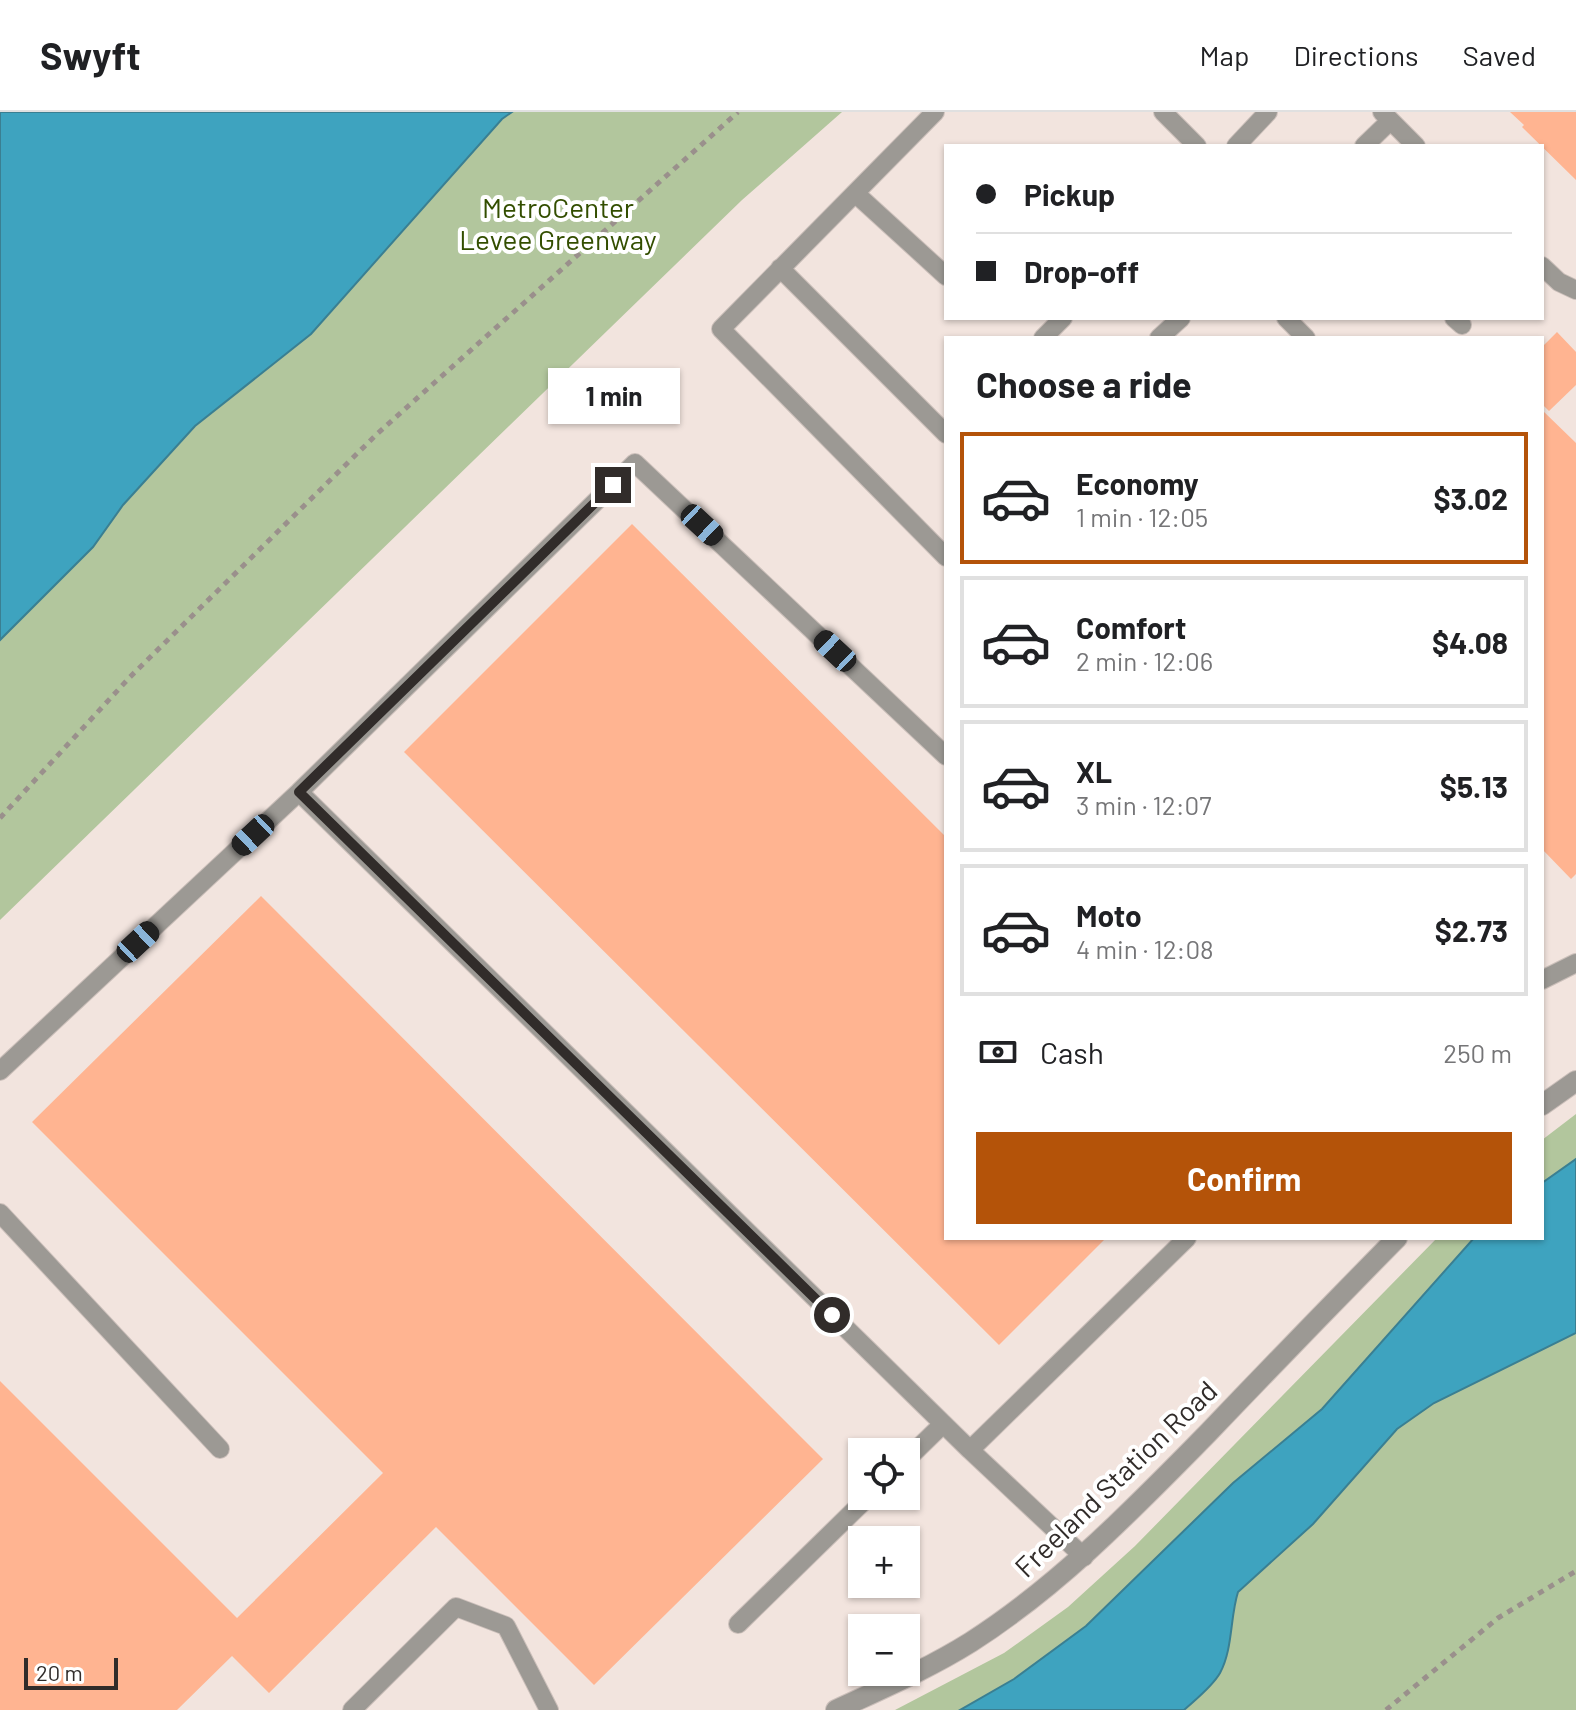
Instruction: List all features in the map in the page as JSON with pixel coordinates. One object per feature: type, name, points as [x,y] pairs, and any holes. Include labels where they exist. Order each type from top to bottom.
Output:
[{"type":"street","points":[[1544,1104],[1576,1081]]},
{"type":"street","name":"Freeland Station Road","points":[[836,1710],[970,1642],[1031,1600],[1084,1557],[1395,1240]]},
{"type":"lane","points":[[935,112],[721,329],[944,555]]},
{"type":"lane","points":[[1163,112],[1195,144]]},
{"type":"lane","points":[[1238,144],[1268,112]]},
{"type":"lane","points":[[1365,144],[1386,116],[1414,144]]},
{"type":"lane","points":[[855,193],[944,274]]},
{"type":"lane","points":[[780,268],[944,432]]},
{"type":"lane","points":[[1544,268],[1559,282],[1576,290]]},
{"type":"lane","points":[[1046,335],[1061,320]]},
{"type":"lane","points":[[1161,336],[1179,320]]},
{"type":"lane","points":[[1288,320],[1304,336]]},
{"type":"lane","points":[[0,1071],[299,792],[635,463],[944,754]]},
{"type":"lane","points":[[299,792],[943,1424],[1084,1557]]},
{"type":"lane","points":[[1544,979],[1576,963]]},
{"type":"lane","points":[[0,1213],[220,1449]]},
{"type":"lane","points":[[970,1450],[1185,1240]]},
{"type":"lane","points":[[920,1446],[943,1424]]},
{"type":"lane","points":[[738,1624],[855,1510]]},
{"type":"lane","points":[[352,1710],[456,1607],[506,1626],[549,1710]]},
{"type":"path","points":[[0,818],[130,677],[378,433],[738,112]]},
{"type":"path","points":[[1386,1710],[1498,1618],[1576,1571]]},
{"type":"green space","name":"MetroCenter Levee Greenway","points":[[512,112],[842,112],[742,200],[0,920],[0,640],[93,547],[123,505],[195,426],[311,334],[502,119]]},
{"type":"green space","points":[[1576,1114],[1576,1710],[895,1710],[1004,1653],[1068,1607],[1135,1546],[1435,1240],[1544,1240],[1544,1138]]},
{"type":"water","points":[[0,112],[512,112],[502,119],[311,334],[195,426],[123,505],[93,547],[0,640]]},
{"type":"water","points":[[1576,1159],[1576,1333],[1434,1403],[1397,1429],[1313,1524],[1238,1592],[1224,1664],[1217,1678],[1199,1697],[1184,1710],[960,1710],[1014,1679],[1086,1626],[1233,1483],[1322,1409],[1472,1240],[1544,1240],[1544,1182]]},
{"type":"building","points":[[1510,112],[1576,112],[1576,180],[1544,149],[1544,144],[1539,144],[1522,127],[1524,125]]},
{"type":"building","points":[[1557,332],[1576,352],[1576,385],[1549,411],[1544,406],[1544,345]]},
{"type":"building","points":[[1544,412],[1576,443],[1576,874],[1571,879],[1544,851]]},
{"type":"building","points":[[632,524],[944,835],[944,1240],[1104,1240],[999,1345],[404,752]]},
{"type":"building","points":[[261,896],[823,1459],[594,1685],[436,1527],[269,1693],[232,1656],[177,1710],[0,1710],[0,1381],[237,1618],[383,1473],[32,1122]]},
{"type":"route","points":[[613,485],[299,792],[832,1315]]}]
